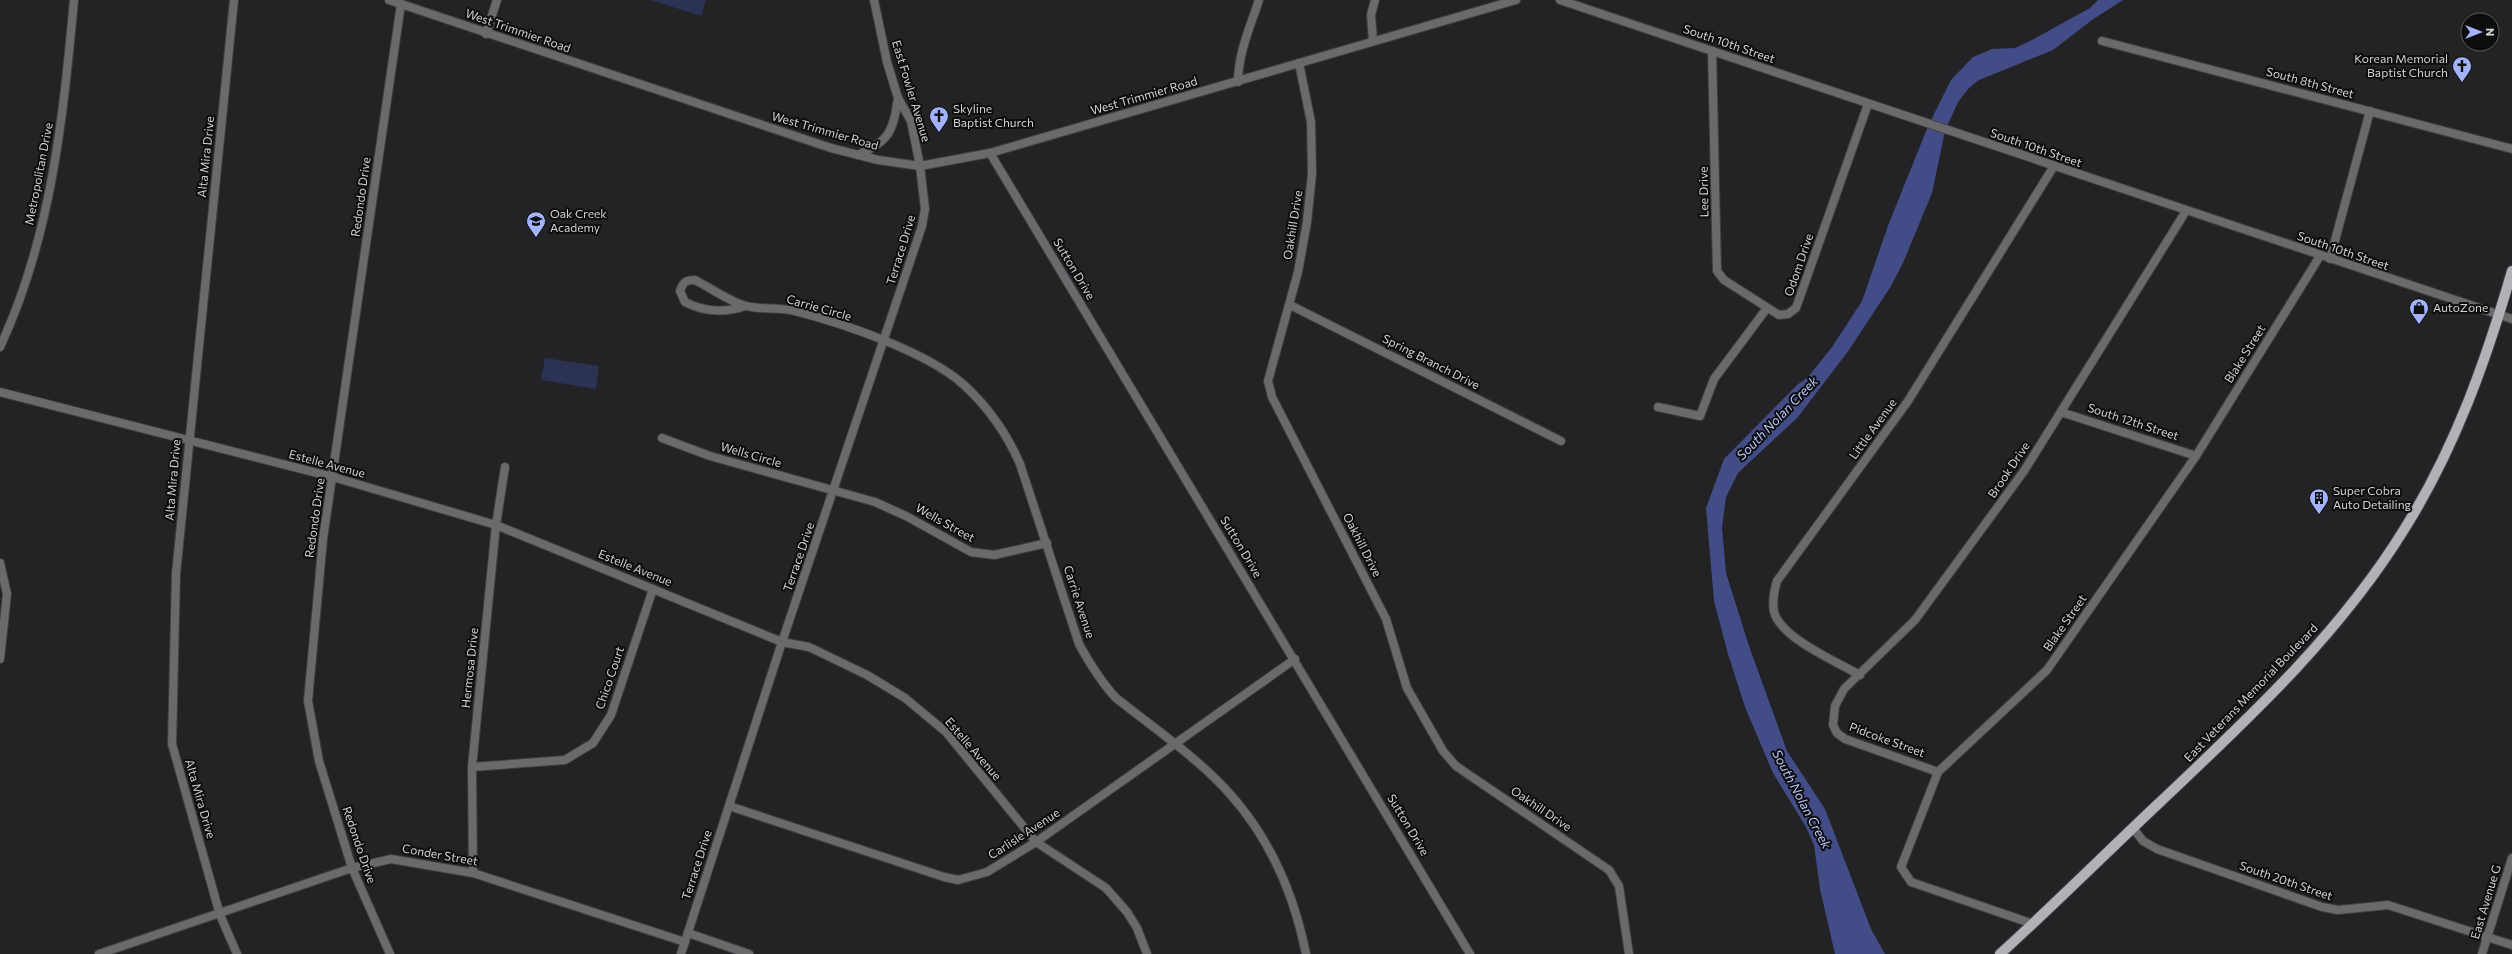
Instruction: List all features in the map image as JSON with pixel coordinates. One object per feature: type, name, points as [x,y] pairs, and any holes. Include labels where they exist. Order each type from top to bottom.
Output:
[{"type":"main road","name":"East Veterans Memorial Boulevard","points":[[2000,954],[2229,738],[2300,665],[2330,631],[2379,567],[2406,526],[2456,432],[2484,363],[2512,271]]},
{"type":"street","name":"Metropolitan Drive","points":[[0,347],[15,315],[31,270],[52,181],[62,118],[74,0]]},
{"type":"street","name":"Alta Mira Drive","points":[[234,0],[188,440],[176,574],[172,744],[220,914],[237,954]]},
{"type":"street","name":"West Trimmier Road","points":[[389,0],[486,34],[858,155],[920,166],[990,153],[1516,0]]},
{"type":"street","points":[[486,34],[497,0]]},
{"type":"street","name":"East Fowler Avenue","points":[[874,0],[887,62],[898,98],[911,121],[920,166]]},
{"type":"street","points":[[1238,82],[1238,67],[1241,53],[1259,0]]},
{"type":"street","points":[[1373,42],[1371,15],[1375,0]]},
{"type":"street","name":"South 10th Street","points":[[1565,0],[2330,260],[2512,319]]},
{"type":"street","name":"Redondo Drive","points":[[390,954],[352,868],[319,761],[308,701],[323,539],[401,4]]},
{"type":"street","name":"South 8th Street","points":[[2102,41],[2512,149]]},
{"type":"street","name":"Lee Drive","points":[[1712,50],[1718,271],[1724,280],[1767,308]]},
{"type":"street","name":"Oakhill Drive","points":[[1299,63],[1311,122],[1312,174],[1307,222],[1290,305],[1268,382],[1272,397],[1386,619],[1407,688],[1443,751],[1456,766],[1609,870],[1616,878],[1619,886],[1629,954]]},
{"type":"street","points":[[858,155],[880,145],[888,136],[894,125],[898,98]]},
{"type":"street","name":"Odom Drive","points":[[1767,308],[1779,315],[1788,314],[1796,308],[1868,104]]},
{"type":"street","points":[[2330,260],[2370,111]]},
{"type":"street","name":"Sutton Drive","points":[[990,153],[1295,659],[1470,954]]},
{"type":"street","name":"Terrace Drive","points":[[681,954],[782,642],[835,490],[922,226],[925,203],[920,166]]},
{"type":"street","name":"Little Avenue","points":[[1860,675],[1802,642],[1782,625],[1774,613],[1773,596],[1777,581],[1908,401],[2054,166]]},
{"type":"street","name":"Brook Drive","points":[[1833,725],[1835,706],[1844,689],[1915,620],[2024,471],[2186,211]]},
{"type":"street","name":"Blake Street","points":[[2033,924],[1911,882],[1901,867],[1938,772],[2047,670],[2196,456],[2320,256]]},
{"type":"street","name":"Carrie Circle","points":[[745,306],[733,310],[706,310],[685,302],[680,291],[682,284],[688,280],[695,280],[745,306],[794,311],[884,342]]},
{"type":"street","name":"Spring Branch Drive","points":[[1290,305],[1561,441]]},
{"type":"street","points":[[1658,407],[1700,416],[1714,378],[1767,308]]},
{"type":"street","name":"Carrie Avenue","points":[[884,342],[945,372],[963,385],[996,421],[1011,443],[1020,464],[1079,644],[1100,680],[1116,698],[1173,744],[1229,793],[1258,830],[1277,862],[1290,891],[1306,954]]},
{"type":"street","name":"Estelle Avenue","points":[[0,392],[333,478],[496,525],[782,642],[809,647],[840,660],[905,698],[946,732],[1036,842],[1106,888],[1127,912],[1136,928],[1147,954]]},
{"type":"street","name":"South 12th Street","points":[[2061,412],[2196,456]]},
{"type":"street","name":"Wells Circle","points":[[662,438],[718,459],[835,490]]},
{"type":"street","name":"Hermosa Drive","points":[[473,873],[472,767],[496,525],[505,467]]},
{"type":"street","name":"Wells Street","points":[[835,490],[875,502],[906,516],[971,552],[984,555],[1006,554],[1047,543]]},
{"type":"street","points":[[0,563],[7,594],[0,659]]},
{"type":"street","name":"Chico Court","points":[[472,767],[565,760],[594,743],[611,715],[653,589]]},
{"type":"street","name":"Carlisle Avenue","points":[[729,806],[958,880],[987,872],[1036,842],[1295,659]]},
{"type":"street","name":"Pidcoke Street","points":[[1833,725],[1837,733],[1845,739],[1938,772]]},
{"type":"street","name":"South 20th Street","points":[[2133,828],[2144,841],[2157,849],[2322,907],[2338,910],[2388,906],[2512,945]]},
{"type":"street","name":"East Avenue G","points":[[2482,954],[2512,858]]},
{"type":"street","name":"Conder Street","points":[[99,954],[352,868],[391,859],[473,873],[685,942]]},
{"type":"street","points":[[688,933],[748,954]]},
{"type":"shaded area","points":[[651,0],[706,0],[701,16]]},
{"type":"shaded area","points":[[545,358],[599,366],[596,389],[541,380]]},
{"type":"water","name":"South Nolan Creek","points":[[2098,0],[2123,0],[2092,20],[2053,50],[1979,80],[1969,88],[1958,102],[1945,131],[1932,193],[1903,263],[1891,286],[1849,350],[1798,417],[1738,473],[1726,497],[1722,528],[1726,573],[1749,646],[1787,751],[1825,809],[1871,929],[1885,954],[1835,954],[1820,889],[1814,845],[1806,827],[1773,773],[1745,707],[1728,654],[1714,601],[1706,508],[1724,459],[1797,385],[1808,377],[1832,347],[1862,301],[1889,223],[1929,124],[1951,80],[1973,57],[1992,49],[2015,48],[2090,8]]},
{"type":"place","name":"Korean Memorial Baptist Church","points":[[2462,83]]},
{"type":"place","name":"Skyline Baptist Church","points":[[939,133]]},
{"type":"place","name":"Oak Creek Academy","points":[[536,238]]},
{"type":"place","name":"AutoZone","points":[[2419,325]]},
{"type":"place","name":"Super Cobra Auto Detailing","points":[[2319,515]]}]
